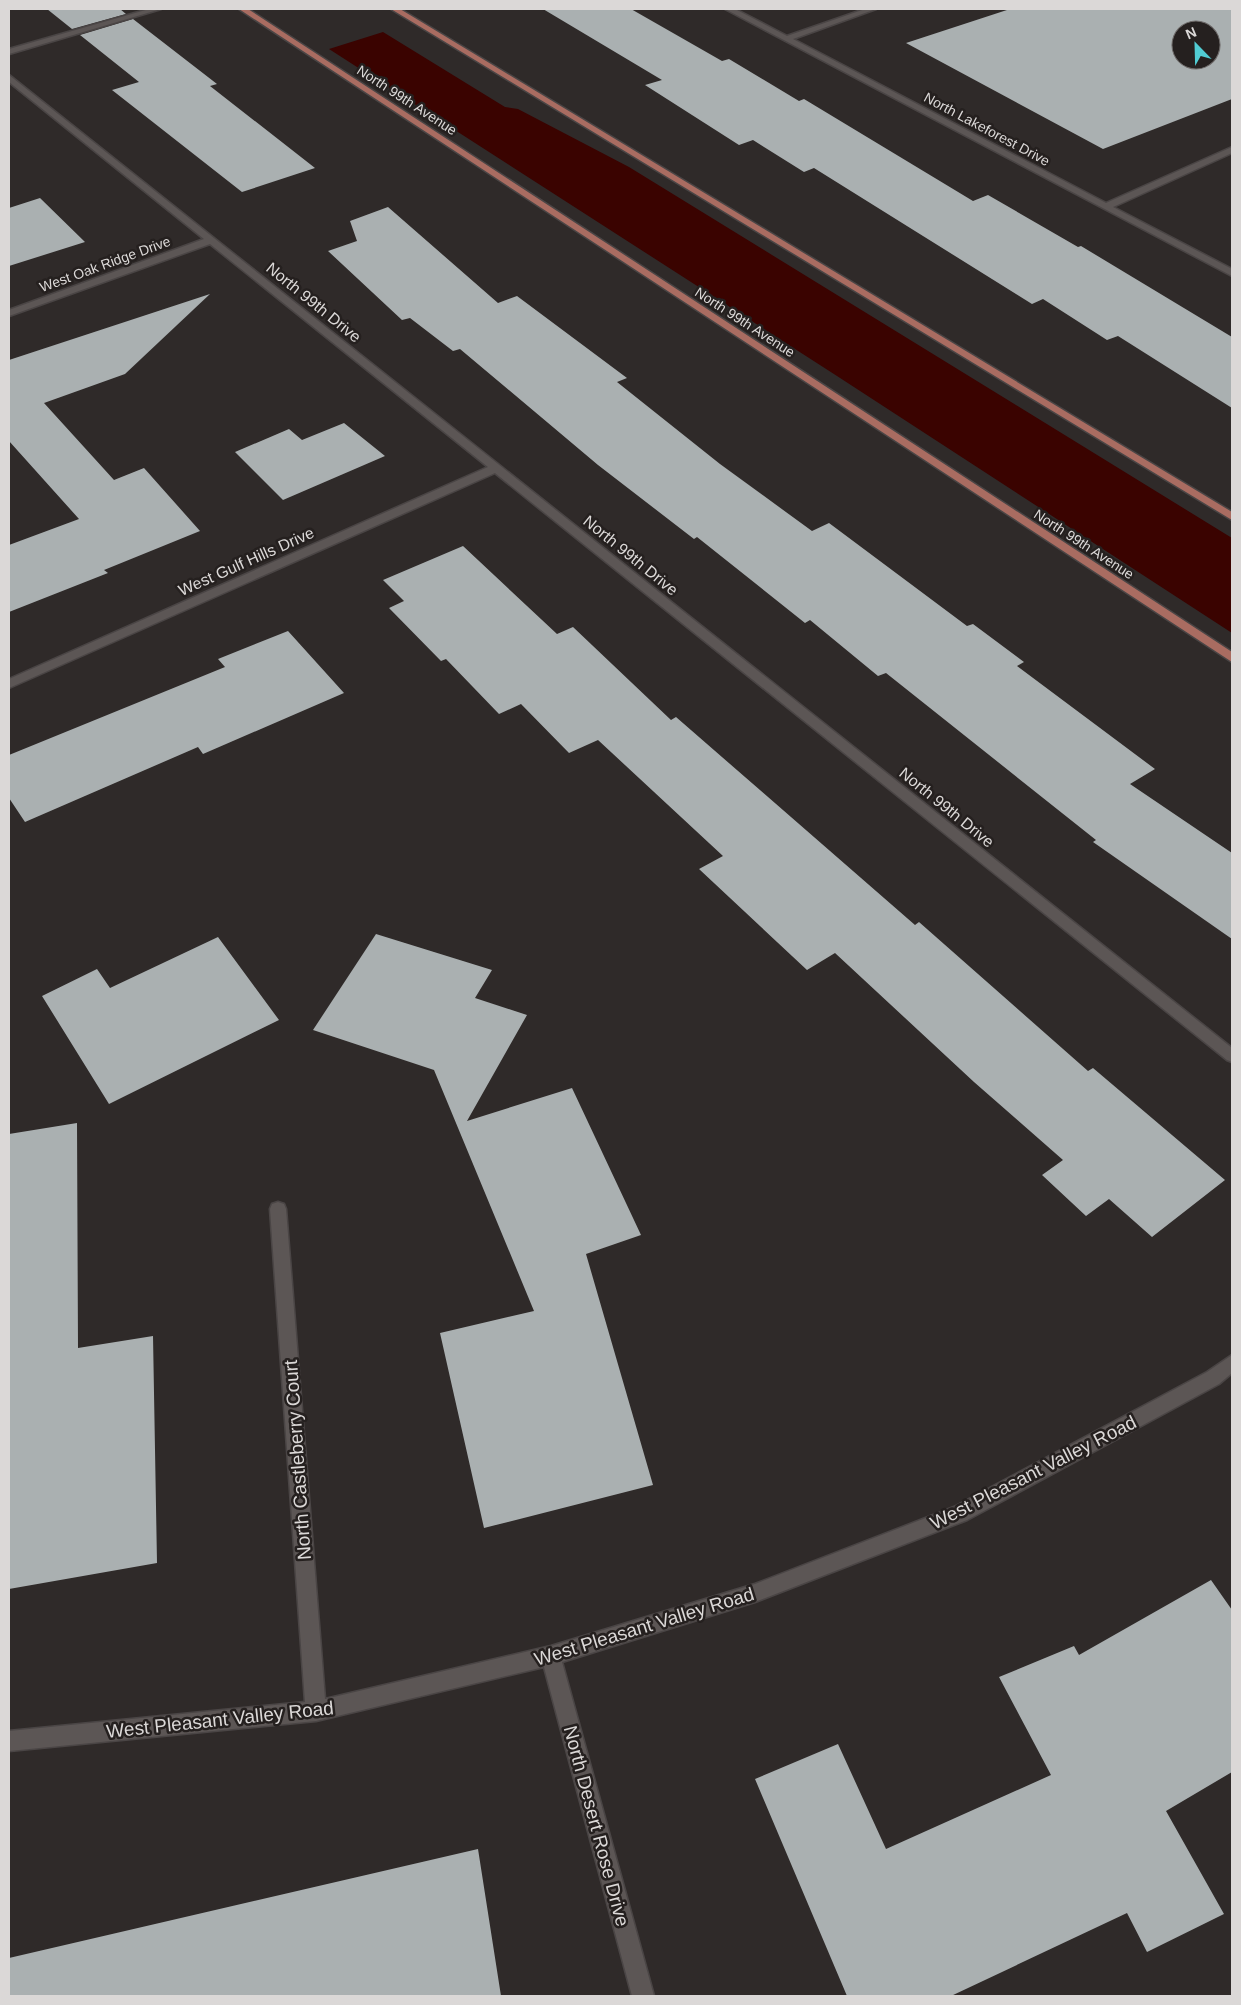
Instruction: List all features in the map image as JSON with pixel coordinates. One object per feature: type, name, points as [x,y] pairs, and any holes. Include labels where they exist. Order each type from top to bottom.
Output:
[{"type":"main road","name":"North 99th Avenue","points":[[243,9],[1232,658]]},
{"type":"main road","points":[[395,9],[1232,517]]},
{"type":"street","points":[[9,52],[157,9]]},
{"type":"street","name":"North Lakeforest Drive","points":[[729,9],[1232,273]]},
{"type":"street","points":[[786,38],[872,9]]},
{"type":"street","name":"North 99th Drive","points":[[9,78],[1232,1056]]},
{"type":"street","points":[[1105,207],[1232,150]]},
{"type":"street","name":"West Oak Ridge Drive","points":[[9,313],[211,240]]},
{"type":"street","name":"West Gulf Hills Drive","points":[[9,684],[496,468]]},
{"type":"street","name":"North Castleberry Court","points":[[278,1210],[316,1711]]},
{"type":"street","name":"West Pleasant Valley Road","points":[[9,1742],[316,1711],[551,1656],[755,1593],[960,1514],[1103,1439],[1213,1378],[1232,1363]]},
{"type":"street","name":"North Desert Rose Drive","points":[[551,1656],[643,1996]]},
{"type":"shaded area","points":[[383,32],[505,107],[518,109],[629,167],[1232,538],[1232,633],[329,49]]},
{"type":"building","points":[[47,9],[120,9],[126,14],[72,29]]},
{"type":"building","points":[[543,9],[631,9],[722,61],[729,59],[799,101],[804,99],[973,201],[988,195],[1078,247],[1081,246],[1232,337],[1232,408],[1118,336],[1107,340],[1043,299],[1032,304],[814,168],[804,172],[753,140],[739,145],[645,85],[662,80]]},
{"type":"building","points":[[1010,9],[1232,9],[1232,99],[1103,149],[906,43]]},
{"type":"building","points":[[133,19],[217,84],[210,86],[315,168],[242,192],[112,90],[139,82],[80,35]]},
{"type":"building","points":[[40,198],[85,242],[9,266],[9,208]]},
{"type":"building","points":[[388,207],[498,303],[517,296],[627,378],[617,382],[720,464],[812,531],[829,523],[967,626],[973,624],[1024,662],[1017,666],[1155,769],[1130,784],[1232,853],[1232,939],[1093,842],[1096,840],[886,673],[878,676],[810,620],[805,623],[697,537],[694,539],[598,465],[460,349],[453,351],[410,318],[402,320],[328,251],[357,241],[350,221]]},
{"type":"building","points":[[210,294],[125,374],[44,403],[114,480],[144,468],[200,531],[104,570],[108,573],[9,612],[9,545],[79,519],[9,441],[9,360]]},
{"type":"building","points":[[344,423],[385,456],[283,500],[235,452],[289,429],[302,440]]},
{"type":"building","points":[[463,546],[557,634],[573,627],[671,720],[676,717],[915,925],[919,922],[1088,1071],[1093,1068],[1225,1180],[1152,1237],[1109,1199],[1086,1216],[1042,1175],[1063,1160],[974,1082],[835,953],[807,970],[699,869],[723,856],[598,740],[569,753],[521,704],[499,714],[446,659],[441,661],[389,608],[404,601],[383,580]]},
{"type":"building","points":[[288,631],[344,693],[203,754],[198,747],[25,822],[9,798],[9,755],[225,667],[218,659]]},
{"type":"building","points":[[376,934],[492,970],[475,998],[527,1015],[467,1121],[572,1088],[641,1235],[586,1254],[653,1485],[484,1528],[440,1333],[534,1311],[434,1070],[313,1030]]},
{"type":"building","points":[[218,937],[279,1020],[109,1104],[42,996],[97,969],[110,988]]},
{"type":"building","points":[[77,1123],[78,1348],[153,1336],[157,1563],[9,1589],[9,1134]]},
{"type":"building","points":[[1211,1580],[1232,1610],[1232,1772],[1166,1811],[1224,1914],[1147,1952],[1127,1913],[951,1996],[847,1996],[755,1779],[838,1744],[886,1849],[1051,1775],[999,1677],[1074,1646],[1079,1655]]},
{"type":"building","points":[[478,1849],[501,1996],[9,1996],[9,1958]]}]
